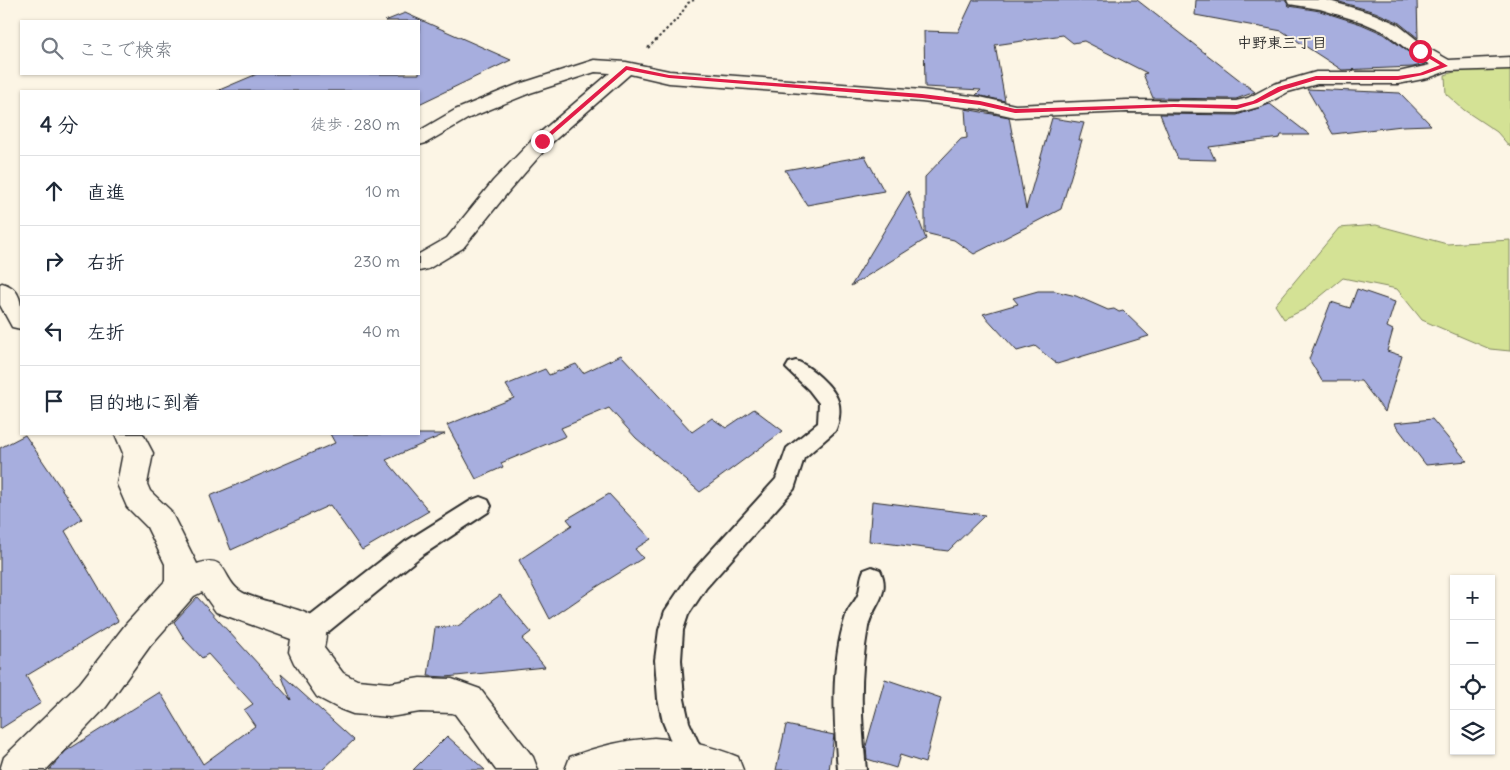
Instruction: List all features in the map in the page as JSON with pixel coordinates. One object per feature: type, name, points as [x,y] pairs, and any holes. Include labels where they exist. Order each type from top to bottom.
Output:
[{"type":"street","points":[[1295,0],[1322,4],[1368,18],[1390,28],[1420,51],[1445,66]]},
{"type":"street","points":[[420,137],[462,114],[523,89],[594,66],[626,68],[669,77],[922,96],[980,103],[1015,111],[1155,106],[1237,107],[1255,102],[1280,88],[1316,78],[1398,78],[1421,74],[1445,66],[1510,63]]},
{"type":"street","points":[[420,263],[455,243],[501,186],[542,141],[626,68]]},
{"type":"street","points":[[2,291],[17,310],[20,318]]},
{"type":"street","points":[[130,435],[138,453],[132,484],[138,498],[159,519],[178,557],[181,564],[182,586]]},
{"type":"street","points":[[18,770],[93,695],[138,635],[182,586],[208,574],[228,602],[294,624],[308,632],[306,652],[330,685],[353,697],[390,700],[420,695],[452,696],[467,700],[519,770]]},
{"type":"street","points":[[584,770],[597,765],[640,756],[675,757],[708,765]]},
{"type":"lane","points":[[708,765],[676,722],[671,699],[668,660],[671,630],[676,611],[698,581],[786,483],[795,454],[828,426],[829,402],[816,385],[796,368]]},
{"type":"lane","points":[[308,632],[413,549],[480,506]]},
{"type":"lane","points":[[852,770],[848,724],[849,660],[858,615],[871,596],[872,577]]},
{"type":"path","points":[[626,68],[653,44],[679,17],[688,4],[694,0]]},
{"type":"green space","points":[[1481,63],[1510,65],[1510,147],[1497,132],[1464,110],[1446,94],[1445,75]]},
{"type":"green space","points":[[1376,225],[1447,244],[1510,240],[1510,351],[1490,349],[1422,320],[1397,289],[1343,278],[1305,309],[1284,319],[1275,305],[1339,228]]},
{"type":"building","points":[[973,0],[1137,0],[1255,92],[1236,99],[1153,98],[1143,74],[1147,73],[1084,41],[1073,43],[1063,35],[995,45],[1005,101],[976,95],[981,90],[925,87],[924,31],[958,32]]},
{"type":"building","points":[[1196,0],[1285,0],[1289,6],[1320,11],[1361,24],[1384,34],[1425,64],[1413,67],[1342,70],[1282,31],[1195,15]]},
{"type":"building","points":[[1333,0],[1417,0],[1418,38],[1398,22],[1375,12]]},
{"type":"building","points":[[405,13],[511,60],[420,104],[420,90],[219,90],[255,75],[420,75],[420,20],[388,20]]},
{"type":"building","points":[[1307,89],[1400,93],[1431,125],[1402,126],[1333,134]]},
{"type":"building","points":[[1270,104],[1310,135],[1281,135],[1280,138],[1209,147],[1215,160],[1178,159],[1160,114],[1237,115]]},
{"type":"building","points":[[965,109],[1009,117],[1026,209],[1052,118],[1084,123],[1079,140],[1082,140],[1061,209],[974,254],[954,240],[925,233],[925,177],[961,139],[967,138]]},
{"type":"building","points":[[865,156],[884,191],[807,205],[785,170]]},
{"type":"building","points":[[908,191],[926,239],[851,286]]},
{"type":"building","points":[[1357,289],[1395,302],[1387,327],[1393,330],[1387,351],[1402,356],[1385,412],[1361,381],[1322,381],[1309,359],[1331,302],[1350,308]]},
{"type":"building","points":[[1038,291],[1055,291],[1076,296],[1108,310],[1123,311],[1149,336],[1057,364],[1035,346],[1017,351],[983,314],[1018,304],[1013,298]]},
{"type":"building","points":[[621,355],[692,432],[712,418],[726,428],[754,409],[783,431],[700,492],[636,438],[609,408],[561,428],[566,436],[501,463],[503,467],[476,479],[447,425],[514,398],[506,385],[545,369],[549,375],[576,364],[583,373]]},
{"type":"building","points":[[1432,419],[1467,461],[1426,465],[1394,423]]},
{"type":"building","points":[[445,434],[386,460],[429,511],[362,550],[330,505],[231,550],[210,496],[335,443],[331,435]]},
{"type":"building","points":[[25,435],[82,519],[65,531],[118,621],[26,676],[41,703],[0,729],[0,448]]},
{"type":"building","points":[[609,494],[651,539],[635,549],[643,558],[550,619],[519,560],[572,525],[567,519]]},
{"type":"building","points":[[872,501],[985,515],[948,551],[869,541]]},
{"type":"building","points":[[500,595],[531,632],[522,639],[545,667],[446,677],[428,676],[435,628],[458,626]]},
{"type":"building","points":[[197,597],[291,700],[281,674],[354,740],[322,770],[49,770],[66,751],[160,692],[203,764],[255,726],[244,710],[253,704],[208,654],[202,658],[185,640],[174,622]]},
{"type":"building","points":[[885,679],[941,698],[925,763],[900,755],[896,768],[867,759],[866,746]]},
{"type":"building","points":[[786,725],[834,735],[829,770],[776,770]]},
{"type":"building","points":[[447,736],[485,770],[413,770]]},
{"type":"district","name":"中野東三丁目","points":[[1282,42]]},
{"type":"route","points":[[542,141],[626,68],[669,77],[922,96],[980,103],[1015,111],[1127,106],[1217,108],[1237,107],[1255,102],[1280,88],[1316,78],[1398,78],[1421,74],[1445,66],[1420,51]]}]
